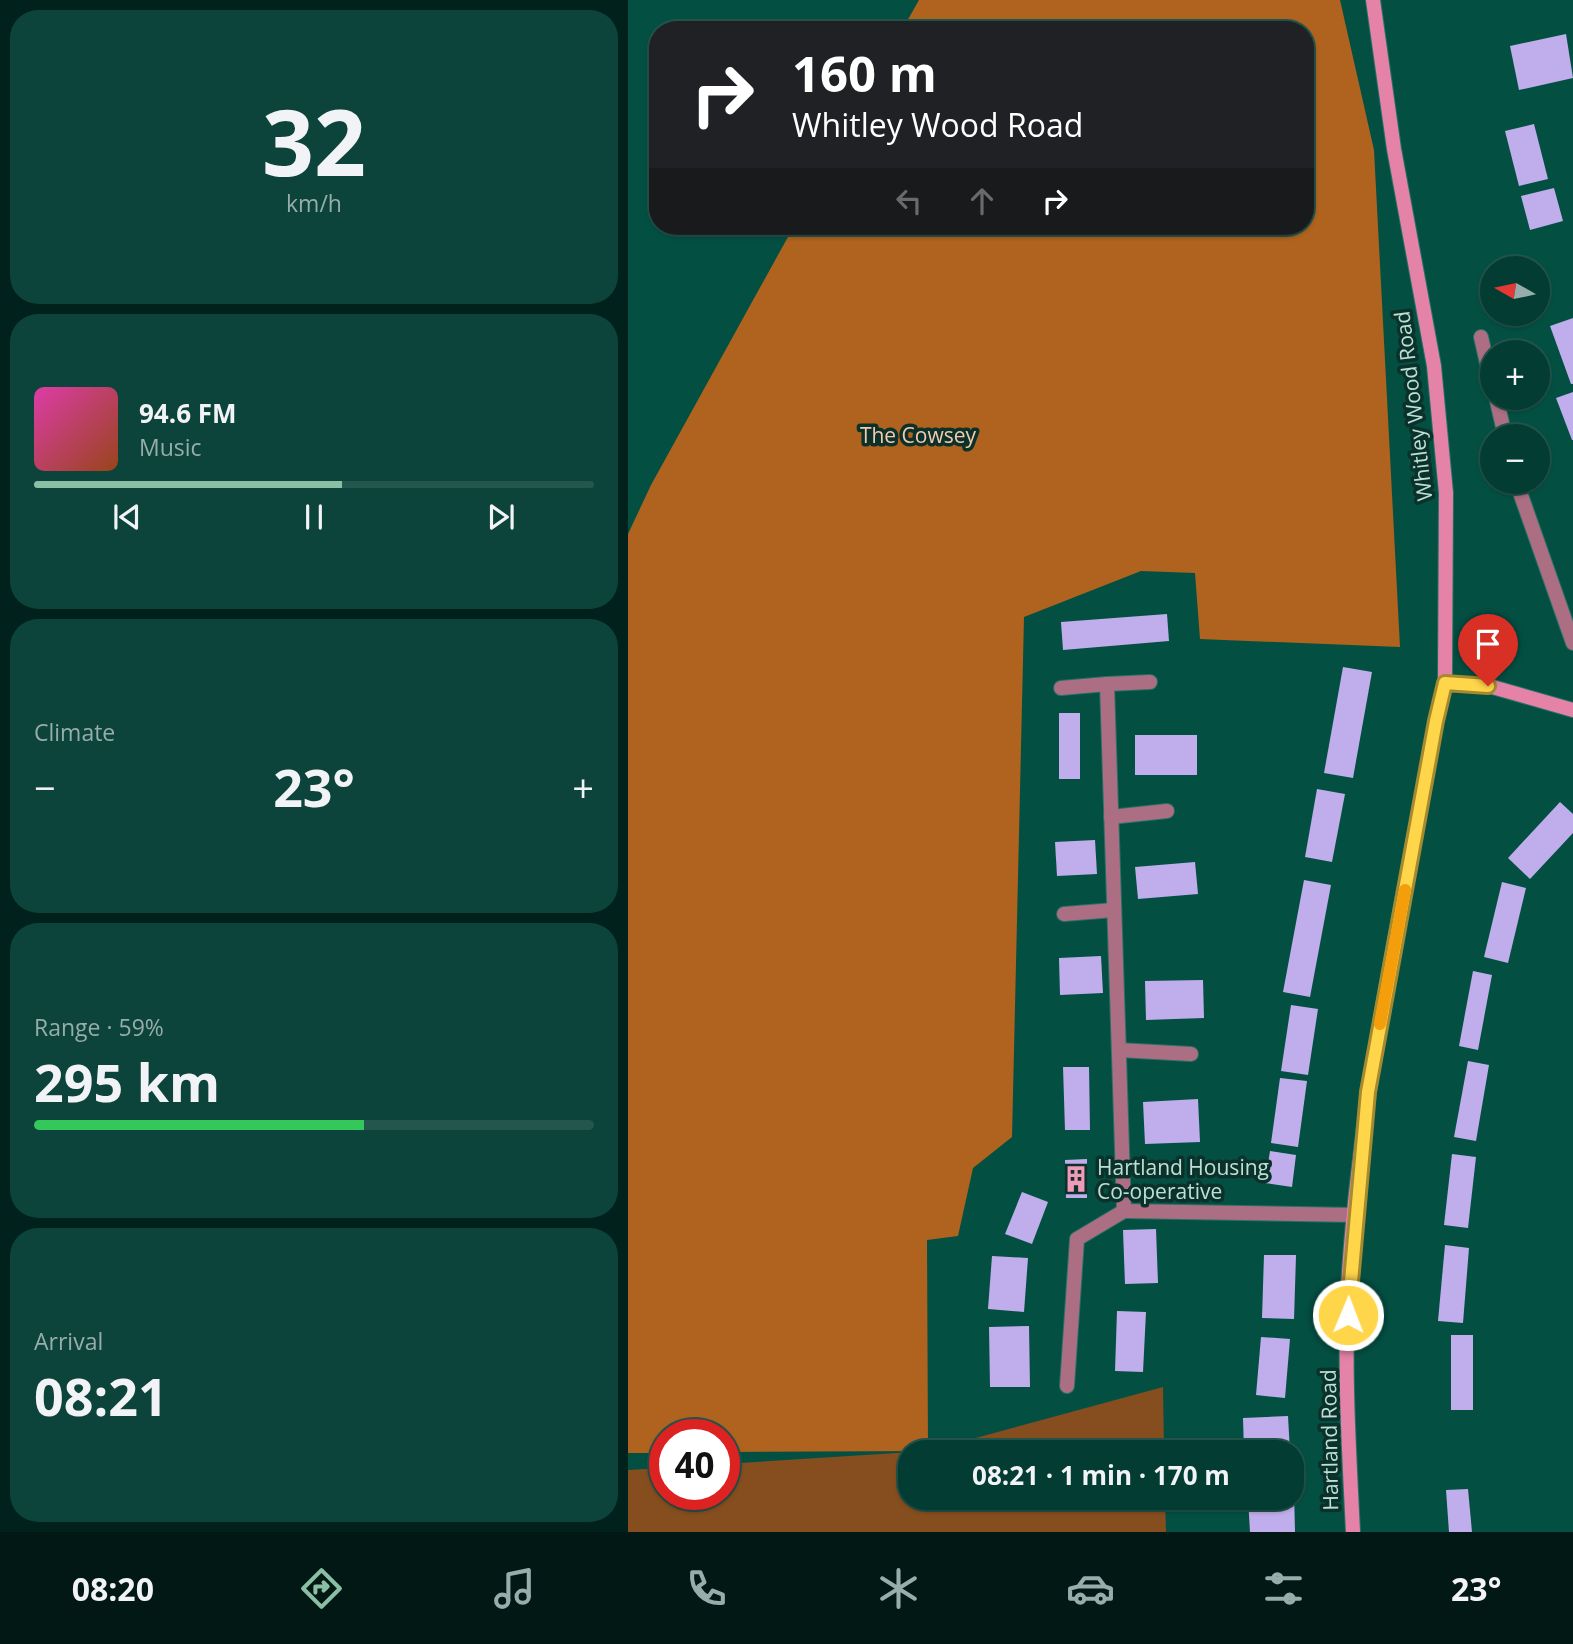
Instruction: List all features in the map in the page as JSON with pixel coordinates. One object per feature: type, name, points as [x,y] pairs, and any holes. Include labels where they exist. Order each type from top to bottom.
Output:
[{"type":"street","name":"Whitley Wood Road","points":[[1373,0],[1394,149],[1434,366],[1446,493],[1445,683]]},
{"type":"street","points":[[1521,494],[1573,643]]},
{"type":"street","points":[[1061,688],[1150,682]]},
{"type":"street","points":[[1445,683],[1488,686],[1572,706]]},
{"type":"street","name":"Hartland Road","points":[[1353,1532],[1348,1446],[1348,1289],[1368,1092],[1433,734],[1445,683]]},
{"type":"street","points":[[1107,684],[1124,1211]]},
{"type":"street","points":[[1112,817],[1167,811]]},
{"type":"street","points":[[1064,915],[1114,910]]},
{"type":"street","points":[[1119,1050],[1191,1054]]},
{"type":"street","points":[[1067,1385],[1077,1238],[1124,1211],[1355,1215]]},
{"type":"shaded area","points":[[1163,1387],[1164,1440],[968,1440]]},
{"type":"shaded area","points":[[898,1453],[898,1510],[1165,1510],[1166,1532],[628,1532],[628,1470],[649,1469],[649,1510],[740,1510],[740,1463]]},
{"type":"green space","name":"The Cowsey","points":[[919,0],[1340,0],[1374,150],[1400,647],[1200,639],[1195,573],[1141,571],[1024,617],[1012,1137],[973,1168],[958,1236],[927,1240],[928,1440],[898,1440],[898,1451],[740,1452],[740,1419],[649,1419],[649,1453],[628,1453],[628,534],[651,485],[789,235],[1314,235],[1314,21],[907,21]]},
{"type":"building","points":[[1566,34],[1573,78],[1519,90],[1510,46]]},
{"type":"building","points":[[1534,124],[1548,179],[1519,186],[1505,131]]},
{"type":"building","points":[[1554,188],[1563,221],[1530,230],[1521,196]]},
{"type":"building","points":[[1573,318],[1573,384],[1571,384],[1550,326]]},
{"type":"building","points":[[1573,392],[1573,440],[1572,440],[1556,398]]},
{"type":"building","points":[[1167,614],[1169,641],[1063,650],[1061,622]]},
{"type":"building","points":[[1343,667],[1372,672],[1353,778],[1324,773]]},
{"type":"building","points":[[1059,713],[1080,713],[1080,779],[1059,779]]},
{"type":"building","points":[[1135,735],[1197,735],[1197,775],[1135,775]]},
{"type":"building","points":[[1317,789],[1345,794],[1332,862],[1305,857]]},
{"type":"building","points":[[1560,802],[1573,814],[1573,833],[1530,879],[1508,858]]},
{"type":"building","points":[[1095,840],[1097,874],[1057,876],[1055,842]]},
{"type":"building","points":[[1195,862],[1198,894],[1138,899],[1135,867]]},
{"type":"building","points":[[1304,880],[1331,885],[1310,997],[1283,992]]},
{"type":"building","points":[[1502,882],[1526,888],[1508,963],[1484,957]]},
{"type":"building","points":[[1101,956],[1103,993],[1060,995],[1059,958]]},
{"type":"building","points":[[1473,971],[1492,975],[1478,1050],[1459,1046]]},
{"type":"building","points":[[1203,980],[1204,1018],[1146,1020],[1145,981]]},
{"type":"building","points":[[1291,1005],[1318,1009],[1308,1075],[1281,1071]]},
{"type":"building","points":[[1468,1061],[1489,1065],[1476,1141],[1454,1137]]},
{"type":"building","points":[[1063,1067],[1089,1067],[1090,1130],[1065,1130]]},
{"type":"building","points":[[1280,1078],[1307,1081],[1298,1147],[1271,1143]]},
{"type":"building","points":[[1198,1099],[1200,1142],[1145,1144],[1143,1102]]},
{"type":"building","points":[[1270,1151],[1296,1155],[1292,1187],[1265,1183]]},
{"type":"building","points":[[1452,1154],[1476,1157],[1468,1228],[1444,1225]]},
{"type":"building","name":"Hartland Housing Co-operative","points":[[1087,1159],[1087,1198],[1066,1198],[1065,1160]]},
{"type":"building","points":[[1022,1192],[1048,1202],[1032,1244],[1005,1234]]},
{"type":"building","points":[[1156,1229],[1158,1283],[1125,1284],[1123,1230]]},
{"type":"building","points":[[1445,1245],[1469,1248],[1463,1323],[1438,1321]]},
{"type":"building","points":[[1264,1255],[1296,1255],[1294,1319],[1262,1318]]},
{"type":"building","points":[[992,1256],[1028,1258],[1024,1312],[988,1309]]},
{"type":"building","points":[[1117,1311],[1146,1312],[1143,1372],[1115,1371]]},
{"type":"building","points":[[1029,1326],[1030,1387],[990,1387],[989,1327]]},
{"type":"building","points":[[1451,1335],[1473,1335],[1473,1410],[1451,1410]]},
{"type":"building","points":[[1261,1337],[1290,1339],[1285,1398],[1256,1395]]},
{"type":"building","points":[[1288,1416],[1289,1440],[1244,1440],[1243,1418]]},
{"type":"building","points":[[1468,1489],[1472,1532],[1449,1532],[1446,1490]]},
{"type":"building","points":[[1249,1510],[1294,1510],[1295,1532],[1250,1532]]},
{"type":"slow traffic","points":[[1380,1024],[1405,890]]},
{"type":"place","name":"Hartland Housing Co-operative","points":[[1076,1179]]},
{"type":"route","points":[[1348,1315],[1348,1289],[1368,1092],[1436,721],[1445,683],[1488,686]]}]
